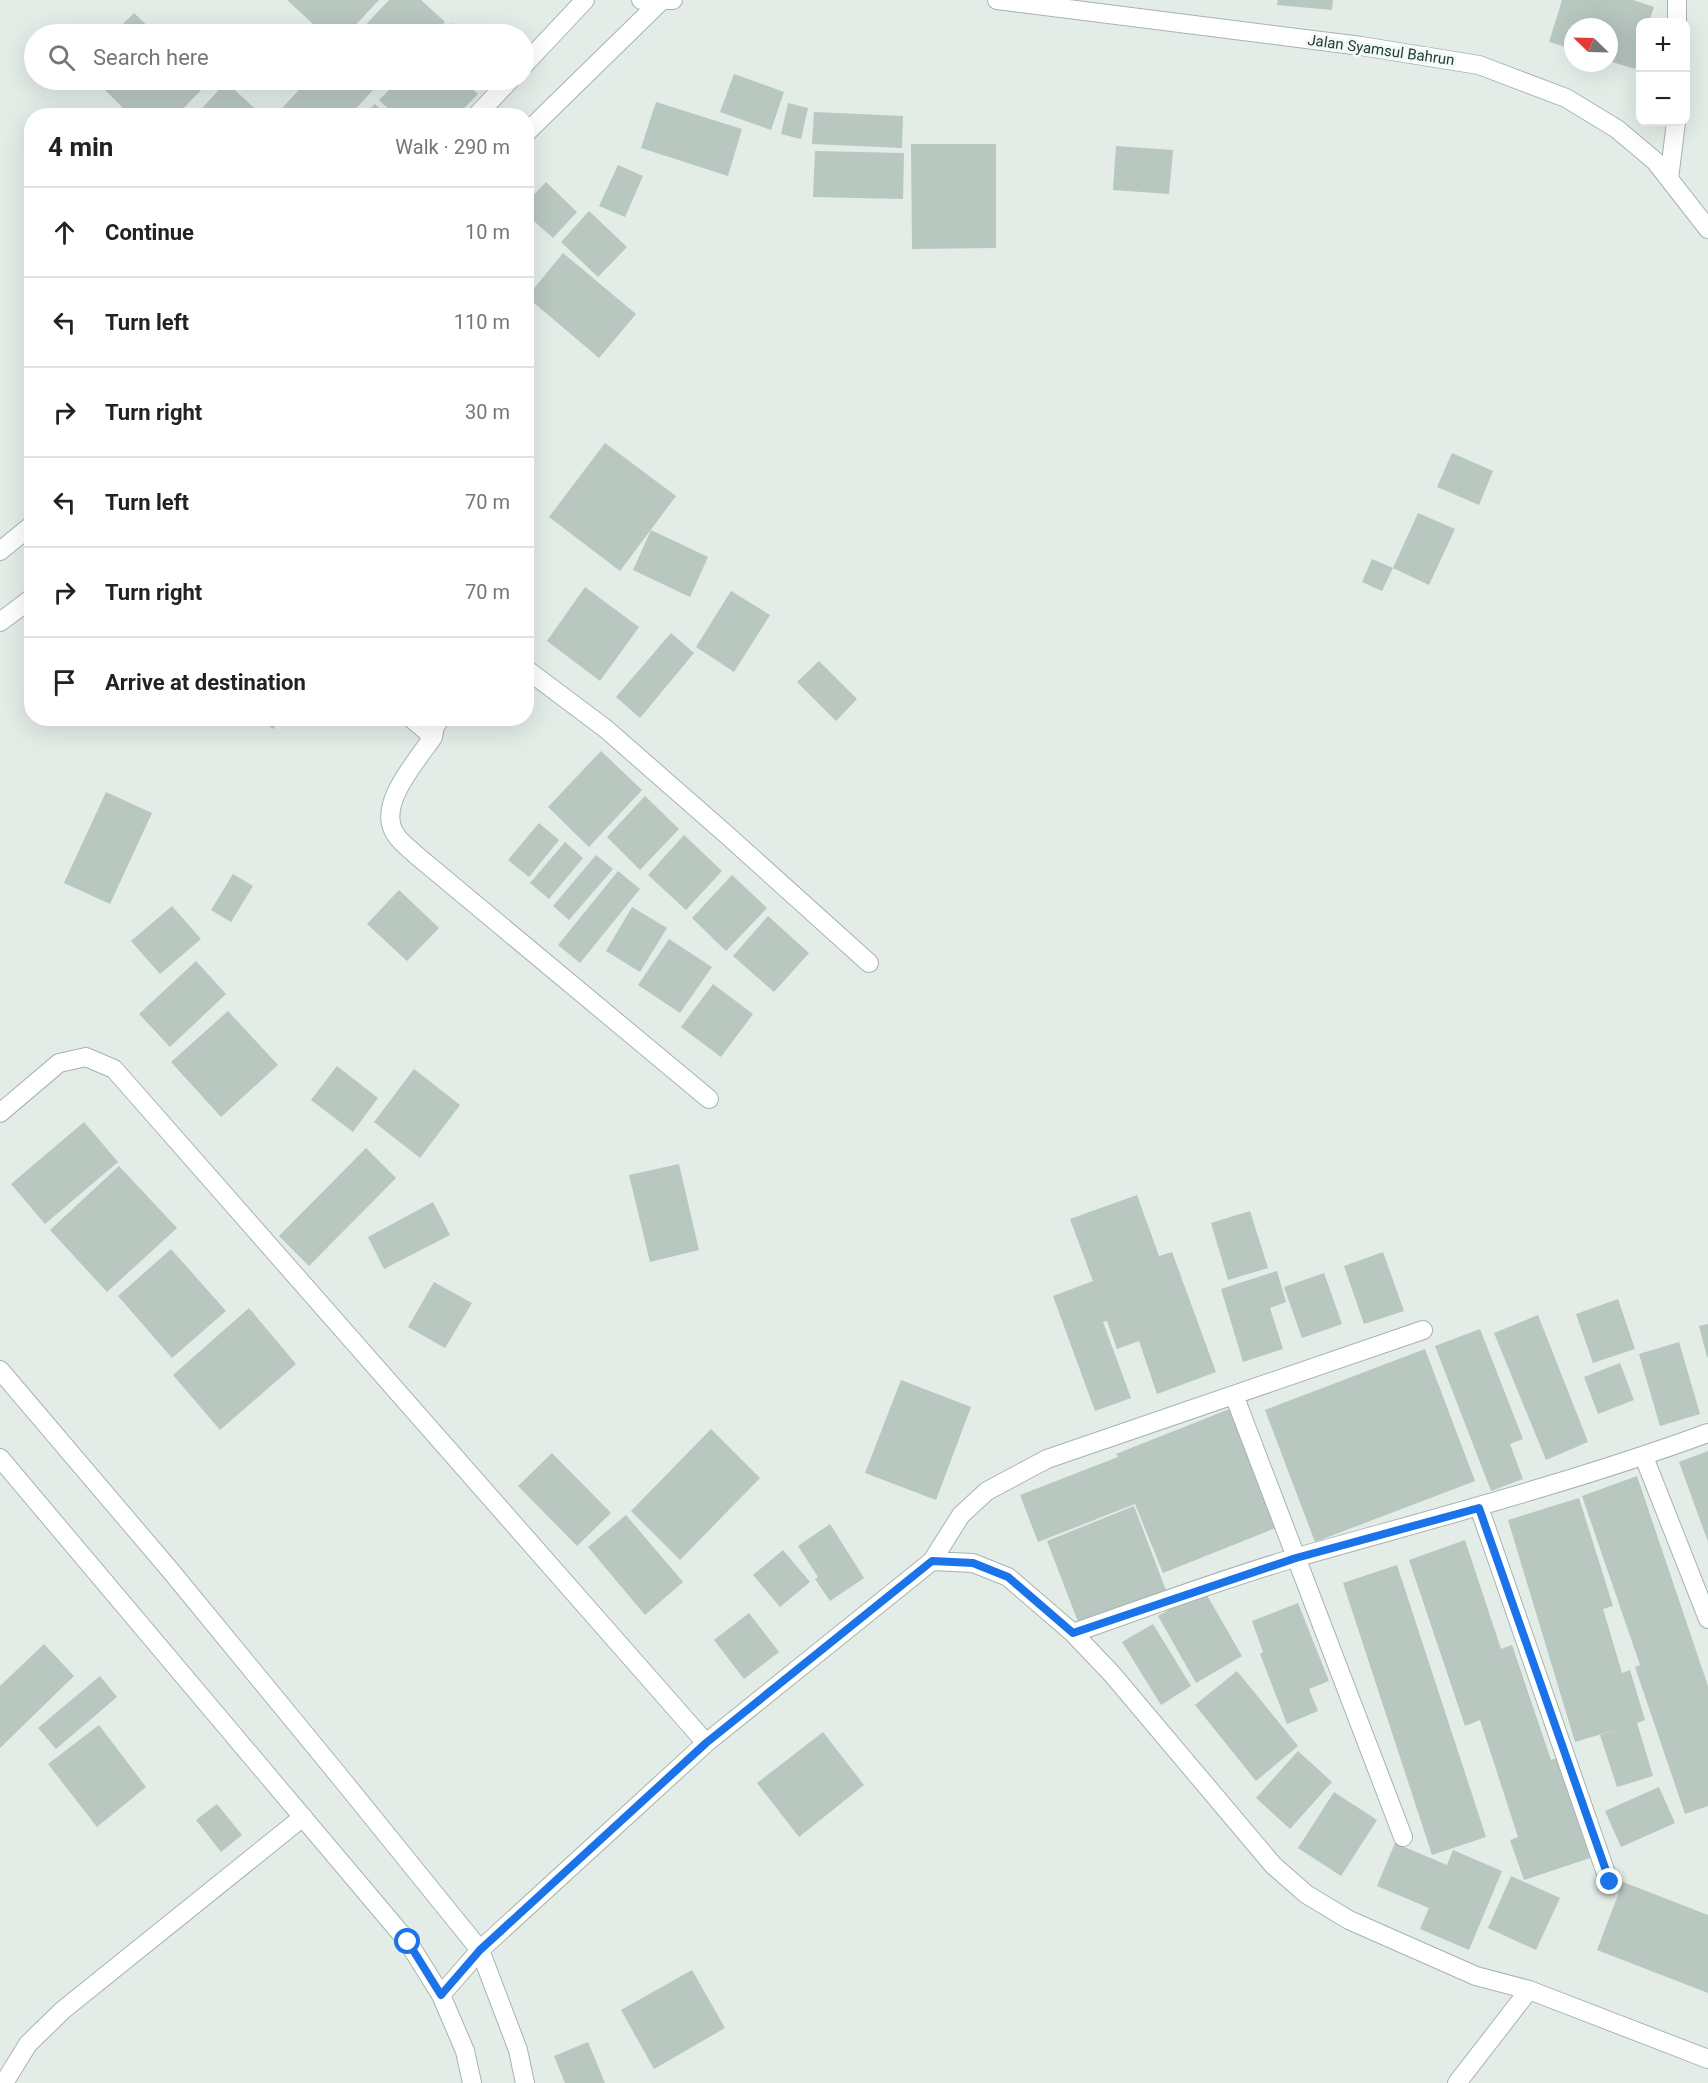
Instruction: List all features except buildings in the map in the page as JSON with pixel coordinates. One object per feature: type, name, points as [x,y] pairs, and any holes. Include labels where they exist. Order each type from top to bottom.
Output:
[{"type":"street","points":[[534,54],[585,0]]},
{"type":"street","points":[[641,0],[667,1]]},
{"type":"street","name":"Jalan Syamsul Bahrun","points":[[997,0],[1349,45],[1479,65],[1566,98],[1617,129],[1656,161],[1708,229]]},
{"type":"street","points":[[1677,0],[1677,18]]},
{"type":"street","points":[[534,126],[667,1]]},
{"type":"street","points":[[484,108],[501,90]]},
{"type":"street","points":[[1669,178],[1676,126]]},
{"type":"street","points":[[0,551],[24,532]]},
{"type":"street","points":[[0,622],[24,604]]},
{"type":"street","points":[[534,675],[606,729],[868,963]]},
{"type":"street","points":[[420,726],[433,737]]},
{"type":"street","points":[[435,726],[433,737],[394,792],[390,815],[395,834],[416,855],[709,1099]]},
{"type":"street","points":[[0,1113],[59,1063],[86,1057],[114,1070],[706,1743]]},
{"type":"street","points":[[441,1995],[480,1950],[706,1743],[932,1561],[962,1515],[987,1491],[1047,1459],[1424,1330]]},
{"type":"street","points":[[0,1370],[192,1597],[480,1950],[518,2050],[525,2083]]},
{"type":"street","points":[[1234,1395],[1403,1837]]},
{"type":"street","points":[[1073,1633],[1296,1558],[1479,1508],[1644,1457],[1708,1433]]},
{"type":"street","points":[[1644,1457],[1708,1619]]},
{"type":"street","points":[[0,1458],[408,1942],[441,1995],[465,2051],[472,2083]]},
{"type":"street","points":[[1479,1508],[1610,1882]]},
{"type":"street","points":[[932,1561],[973,1563],[1008,1577],[1073,1633],[1112,1674],[1273,1865],[1306,1894],[1349,1920],[1476,1976],[1529,1990],[1708,2059]]},
{"type":"street","points":[[4,2083],[27,2044],[63,2010],[303,1817]]},
{"type":"street","points":[[1457,2083],[1529,1990]]},
{"type":"route","points":[[408,1942],[441,1995],[480,1950],[706,1743],[932,1561],[973,1563],[1008,1577],[1073,1633],[1296,1558],[1479,1508],[1610,1882]]}]
